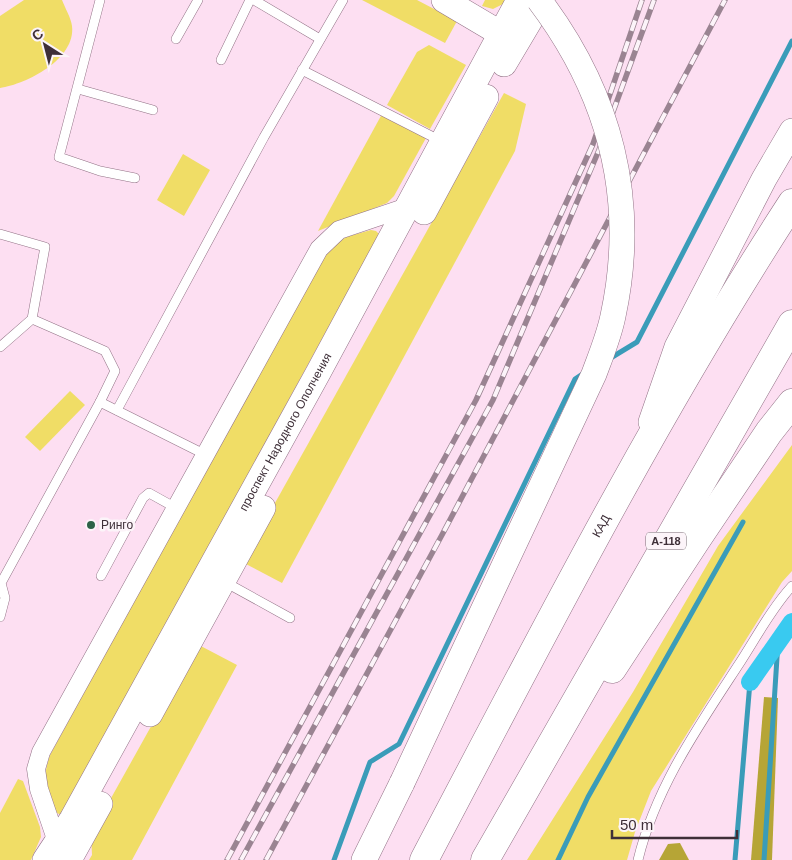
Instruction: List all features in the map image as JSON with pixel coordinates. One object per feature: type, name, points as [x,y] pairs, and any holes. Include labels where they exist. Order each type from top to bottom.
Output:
[{"type":"highway","name":"КАД","points":[[424,860],[640,454],[744,276],[792,202]]},
{"type":"highway","name":"А-118","points":[[485,860],[792,324]]},
{"type":"highway","points":[[542,759],[624,653],[697,539],[769,432],[792,403]]},
{"type":"main road","points":[[444,0],[509,38]]},
{"type":"main road","name":"проспект Народного Ополчения","points":[[57,854],[223,581],[509,38],[519,0]]},
{"type":"main road","points":[[364,860],[576,414],[604,346],[615,302],[622,225],[620,196],[610,141],[590,82],[541,0]]},
{"type":"main road","name":"проспект Народного Ополчения","points":[[57,854],[72,819],[318,373],[442,141],[509,38],[541,0]]},
{"type":"main road","points":[[640,454],[677,347],[792,130]]},
{"type":"street","points":[[57,854],[39,789],[36,769],[41,752],[318,249],[339,230],[407,207]]},
{"type":"lane","points":[[100,0],[59,157],[100,171],[135,178]]},
{"type":"lane","points":[[176,39],[198,0]]},
{"type":"lane","points":[[221,60],[252,0],[320,39]]},
{"type":"lane","points":[[117,410],[302,70],[343,0]]},
{"type":"lane","points":[[302,70],[442,141]]},
{"type":"lane","points":[[78,90],[153,110]]},
{"type":"lane","points":[[0,234],[45,247],[32,319],[0,347]]},
{"type":"lane","points":[[0,618],[5,598],[0,583],[100,402],[115,371],[105,351],[32,319]]},
{"type":"lane","points":[[100,402],[206,455]]},
{"type":"lane","points":[[101,576],[143,498],[149,494],[176,508]]},
{"type":"lane","points":[[223,581],[290,618]]},
{"type":"lane","points":[[638,860],[656,805],[672,771],[715,701],[792,586]]},
{"type":"shaded area","points":[[24,0],[62,0],[72,26],[71,38],[66,49],[48,68],[11,86],[0,88],[0,16]]},
{"type":"shaded area","points":[[362,0],[417,0],[457,21],[445,43]]},
{"type":"shaded area","points":[[485,0],[505,0],[503,4],[493,9],[482,6]]},
{"type":"shaded area","points":[[429,45],[466,65],[430,129],[387,105],[417,52]]},
{"type":"shaded area","points":[[504,93],[526,104],[515,151],[282,583],[242,562]]},
{"type":"shaded area","points":[[382,114],[426,138],[394,196],[387,203],[318,231]]},
{"type":"shaded area","points":[[183,154],[210,170],[184,216],[157,200]]},
{"type":"shaded area","points":[[371,230],[379,234],[376,240],[64,811],[61,815],[57,813],[46,785],[46,771],[50,755],[324,253],[346,237]]},
{"type":"shaded area","points":[[70,391],[85,405],[40,451],[25,437]]},
{"type":"shaded area","points":[[792,445],[792,571],[782,582],[651,791],[635,832],[627,860],[527,860],[633,692],[718,546]]},
{"type":"shaded area","points":[[197,644],[237,665],[132,860],[89,860],[92,855],[91,834]]},
{"type":"shaded area","points":[[764,697],[778,698],[772,860],[751,860]]},
{"type":"shaded area","points":[[18,779],[23,781],[40,827],[41,837],[31,860],[0,860],[0,813]]},
{"type":"shaded area","points":[[680,843],[689,860],[659,860],[668,844]]},
{"type":"waterway","points":[[609,359],[637,342],[792,41]]},
{"type":"waterway","points":[[334,860],[370,762],[399,744],[575,379],[584,373]]},
{"type":"waterway","points":[[558,860],[588,797],[743,522]]},
{"type":"waterway","points":[[750,682],[792,622]]},
{"type":"waterway","points":[[764,860],[778,642]]},
{"type":"waterway","points":[[735,860],[750,682]]},
{"type":"railway","points":[[227,860],[476,400],[593,144],[642,0]]},
{"type":"railway","points":[[241,860],[493,400],[599,150],[654,0]]},
{"type":"railway","points":[[266,860],[443,533],[725,0]]},
{"type":"place","name":"Ринго","points":[[91,525]]}]
